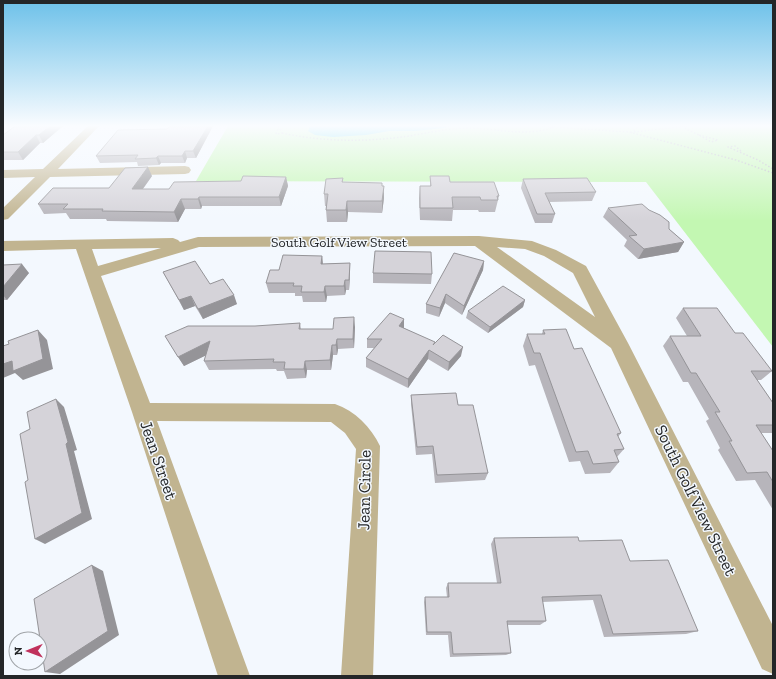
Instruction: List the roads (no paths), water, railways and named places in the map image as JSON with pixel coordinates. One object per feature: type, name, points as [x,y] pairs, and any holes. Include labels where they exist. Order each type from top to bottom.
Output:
[{"type":"street","points":[[3,216],[62,158]]},
{"type":"street","points":[[3,174],[185,170]]},
{"type":"street","name":"South Golf View Street","points":[[479,241],[618,343]]},
{"type":"street","name":"South Golf View Street","points":[[3,246],[198,242],[479,241],[527,244],[550,253],[580,270],[618,343],[773,658]]},
{"type":"street","name":"South Golf View Street","points":[[92,273],[198,242]]},
{"type":"street","name":"Jean Street","points":[[82,244],[143,412],[234,676]]},
{"type":"street","name":"Jean Circle","points":[[143,412],[335,413],[353,426],[368,446],[357,676]]}]
